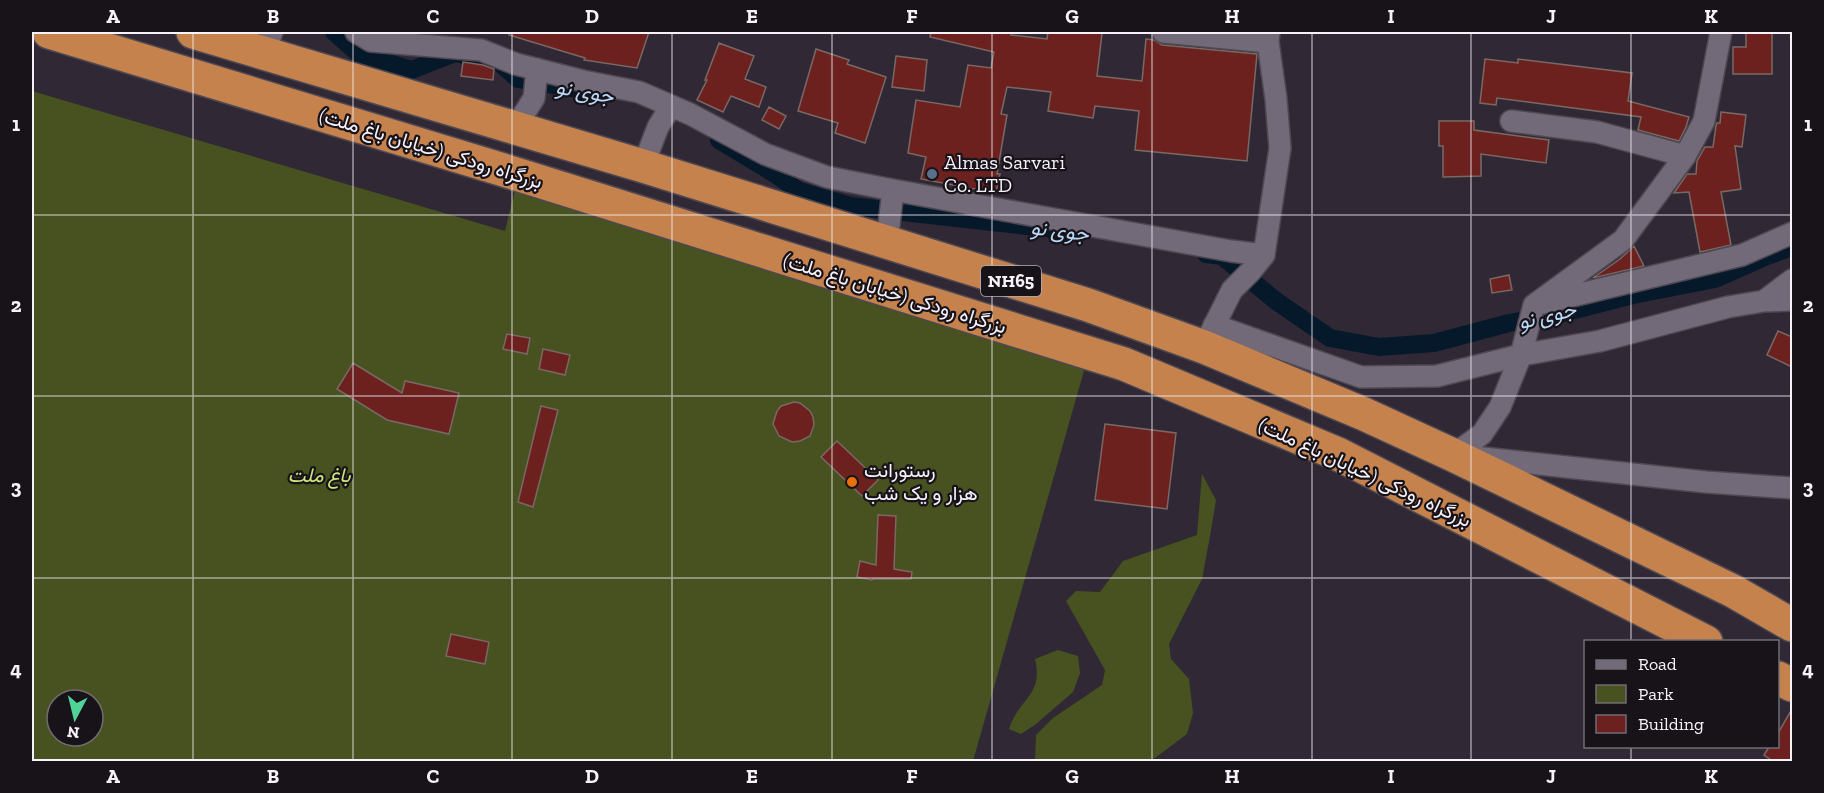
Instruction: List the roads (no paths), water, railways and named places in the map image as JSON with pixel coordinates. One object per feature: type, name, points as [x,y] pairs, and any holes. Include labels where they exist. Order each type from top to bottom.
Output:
[{"type":"highway","name":"بزرگراه رودکی (خیابان باغ ملت)","points":[[49,32],[486,165],[1124,364],[1338,454],[1702,640]]},
{"type":"highway","name":"NH65","points":[[193,32],[268,42],[515,128],[887,234],[1088,305],[1209,336],[1364,414],[1733,591],[1792,625]]},
{"type":"street","points":[[356,32],[371,41],[481,50],[516,64],[536,82],[583,81],[639,92],[666,114],[690,114],[765,154],[827,177],[892,197],[1219,249],[1257,263]]},
{"type":"street","points":[[1162,32],[1269,37],[1280,148],[1257,263],[1232,290],[1209,336],[1361,377],[1437,376],[1521,355],[1600,341],[1728,307],[1764,301],[1792,300]]},
{"type":"street","points":[[1453,455],[1482,434],[1500,407],[1521,355],[1534,305],[1623,240],[1685,156],[1704,121],[1721,32]]},
{"type":"street","points":[[515,128],[536,82]]},
{"type":"street","points":[[643,166],[666,114]]},
{"type":"street","points":[[1511,121],[1597,132],[1685,156]]},
{"type":"street","points":[[887,234],[892,197]]},
{"type":"street","points":[[1534,305],[1742,255],[1792,232]]},
{"type":"street","points":[[1764,301],[1792,280]]},
{"type":"street","points":[[1453,455],[1706,482],[1792,488]]},
{"type":"waterway","name":"جوی نو","points":[[334,32],[359,54],[412,70],[455,53],[500,63],[518,79],[588,91]]},
{"type":"waterway","name":"جوی نو","points":[[719,140],[799,191],[850,206],[1072,231]]},
{"type":"waterway","name":"جوی نو","points":[[1206,254],[1222,256],[1276,301],[1330,338],[1379,347],[1434,343],[1509,323],[1715,279],[1792,247]]},
{"type":"place","name":"Almas Sarvari Co. LTD","points":[[932,174]]},
{"type":"place","name":"رستورانت هزار و یک شب","points":[[852,482]]},
{"type":"park label","name":"باغ ملت","points":[[319,475]]}]
